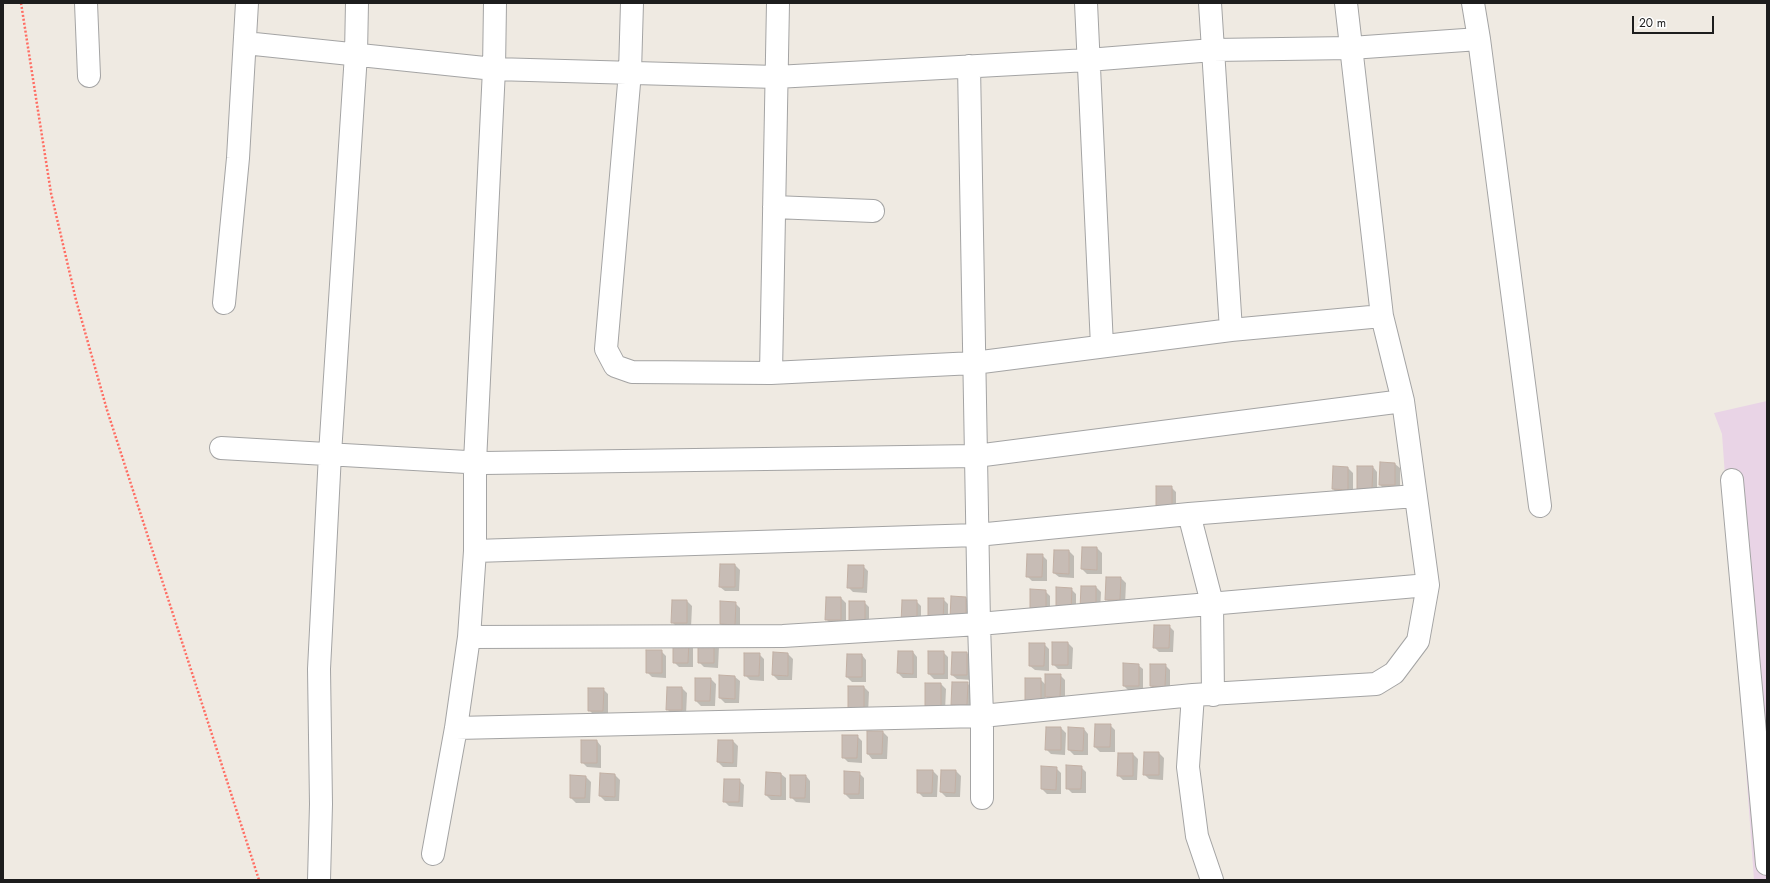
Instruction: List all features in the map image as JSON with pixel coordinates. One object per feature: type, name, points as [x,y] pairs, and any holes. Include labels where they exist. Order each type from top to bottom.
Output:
[{"type":"street","points":[[86,3],[89,76]]},
{"type":"street","points":[[224,303],[238,158],[247,3]]},
{"type":"street","points":[[319,880],[321,804],[319,669],[330,454],[356,54],[357,3]]},
{"type":"street","points":[[434,854],[456,728],[469,637],[475,551],[475,462],[494,69],[495,3]]},
{"type":"street","points":[[632,3],[630,72],[606,349],[615,366],[632,372],[771,373],[974,363],[1231,330],[1382,316]]},
{"type":"street","points":[[771,373],[778,3]]},
{"type":"street","points":[[1086,3],[1102,346]]},
{"type":"street","points":[[1210,3],[1231,330]]},
{"type":"street","points":[[456,728],[982,716],[1203,695],[1376,684],[1394,673],[1418,641],[1428,585],[1403,401],[1382,316],[1346,3]]},
{"type":"street","points":[[1473,3],[1540,506]]},
{"type":"street","points":[[245,43],[494,69],[776,76],[1088,60],[1213,50],[1351,48],[1479,39]]},
{"type":"street","points":[[969,66],[977,535],[982,716],[982,798]]},
{"type":"street","points":[[774,207],[873,211]]},
{"type":"street","points":[[220,448],[475,462],[976,456],[1403,401]]},
{"type":"street","points":[[1732,480],[1767,864]]},
{"type":"street","points":[[475,551],[977,535],[1189,514],[1415,496]]},
{"type":"street","points":[[1189,514],[1212,603],[1203,695],[1188,767],[1197,836],[1212,880]]},
{"type":"street","points":[[469,637],[783,636],[979,624],[1428,585]]},
{"type":"path","points":[[21,3],[50,193],[76,300],[108,410],[259,880]]},
{"type":"shaded area","points":[[1767,401],[1767,880],[1754,880],[1722,434],[1714,413]]},
{"type":"building","points":[[1380,462],[1395,463],[1395,485],[1379,485]]},
{"type":"building","points":[[1333,466],[1348,467],[1348,490],[1332,489]]},
{"type":"building","points":[[1357,466],[1373,466],[1372,489],[1357,489]]},
{"type":"building","points":[[1156,486],[1172,486],[1172,509],[1156,509]]},
{"type":"building","points":[[1082,547],[1097,547],[1097,570],[1081,569]]},
{"type":"building","points":[[1054,550],[1069,550],[1069,574],[1053,573]]},
{"type":"building","points":[[1027,554],[1043,554],[1042,577],[1026,577]]},
{"type":"building","points":[[720,564],[735,564],[735,587],[719,587]]},
{"type":"building","points":[[848,565],[864,565],[863,588],[847,588]]},
{"type":"building","points":[[1106,577],[1121,577],[1120,600],[1105,600]]},
{"type":"building","points":[[1081,586],[1096,586],[1096,609],[1080,609]]},
{"type":"building","points":[[1056,587],[1072,588],[1071,611],[1056,610]]},
{"type":"building","points":[[1030,589],[1046,590],[1046,612],[1030,612]]},
{"type":"building","points":[[951,596],[966,597],[966,620],[950,619]]},
{"type":"building","points":[[826,597],[841,597],[841,620],[825,620]]},
{"type":"building","points":[[928,598],[944,598],[943,622],[928,621]]},
{"type":"building","points":[[672,600],[687,600],[687,623],[671,623]]},
{"type":"building","points":[[902,600],[917,600],[917,623],[901,623]]},
{"type":"building","points":[[720,601],[736,602],[735,625],[720,624]]},
{"type":"building","points":[[849,601],[865,601],[865,624],[849,624]]},
{"type":"building","points":[[1154,625],[1170,625],[1169,648],[1153,648]]},
{"type":"building","points":[[673,640],[689,640],[688,663],[673,663]]},
{"type":"building","points":[[698,640],[714,640],[714,663],[698,663]]},
{"type":"building","points":[[1052,642],[1068,642],[1068,665],[1052,665]]},
{"type":"building","points":[[1029,643],[1045,643],[1044,666],[1029,666]]},
{"type":"building","points":[[646,650],[662,650],[662,673],[646,673]]},
{"type":"building","points":[[898,651],[913,651],[913,674],[897,673]]},
{"type":"building","points":[[928,651],[944,651],[944,674],[928,674]]},
{"type":"building","points":[[773,652],[788,653],[788,676],[772,675]]},
{"type":"building","points":[[952,652],[967,652],[967,675],[951,675]]},
{"type":"building","points":[[744,653],[760,653],[759,676],[744,676]]},
{"type":"building","points":[[847,654],[862,654],[862,677],[846,677]]},
{"type":"building","points":[[1123,663],[1139,664],[1139,686],[1123,686]]},
{"type":"building","points":[[1150,664],[1166,664],[1165,687],[1150,686]]},
{"type":"building","points":[[1045,674],[1061,674],[1060,697],[1045,697]]},
{"type":"building","points":[[719,675],[735,676],[735,699],[719,698]]},
{"type":"building","points":[[695,678],[711,678],[710,701],[695,701]]},
{"type":"building","points":[[1025,678],[1041,678],[1041,701],[1025,701]]},
{"type":"building","points":[[952,682],[968,682],[967,705],[951,705]]},
{"type":"building","points":[[925,683],[941,683],[941,706],[925,706]]},
{"type":"building","points":[[848,686],[864,686],[864,709],[848,709]]},
{"type":"building","points":[[667,687],[682,687],[682,710],[666,710]]},
{"type":"building","points":[[588,688],[604,688],[603,711],[588,711]]},
{"type":"building","points":[[1095,724],[1111,724],[1110,747],[1094,747]]},
{"type":"building","points":[[1046,727],[1061,727],[1061,750],[1045,750]]},
{"type":"building","points":[[1068,727],[1084,728],[1083,751],[1068,750]]},
{"type":"building","points":[[867,731],[883,731],[882,754],[867,754]]},
{"type":"building","points":[[842,735],[858,735],[857,758],[842,758]]},
{"type":"building","points":[[581,740],[597,740],[597,763],[581,763]]},
{"type":"building","points":[[718,740],[733,740],[733,763],[717,762]]},
{"type":"building","points":[[1144,752],[1159,752],[1159,775],[1143,775]]},
{"type":"building","points":[[1118,753],[1133,753],[1133,776],[1117,776]]},
{"type":"building","points":[[1066,765],[1082,766],[1081,789],[1066,789]]},
{"type":"building","points":[[1041,766],[1057,767],[1056,790],[1041,789]]},
{"type":"building","points":[[917,770],[933,770],[932,793],[917,793]]},
{"type":"building","points":[[941,770],[956,770],[955,793],[940,792]]},
{"type":"building","points":[[844,771],[860,772],[859,794],[844,794]]},
{"type":"building","points":[[766,772],[781,773],[781,796],[765,795]]},
{"type":"building","points":[[600,773],[615,774],[615,797],[599,796]]},
{"type":"building","points":[[570,775],[586,776],[585,798],[570,798]]},
{"type":"building","points":[[790,775],[806,775],[805,798],[790,798]]},
{"type":"building","points":[[724,779],[740,779],[739,802],[723,802]]}]
